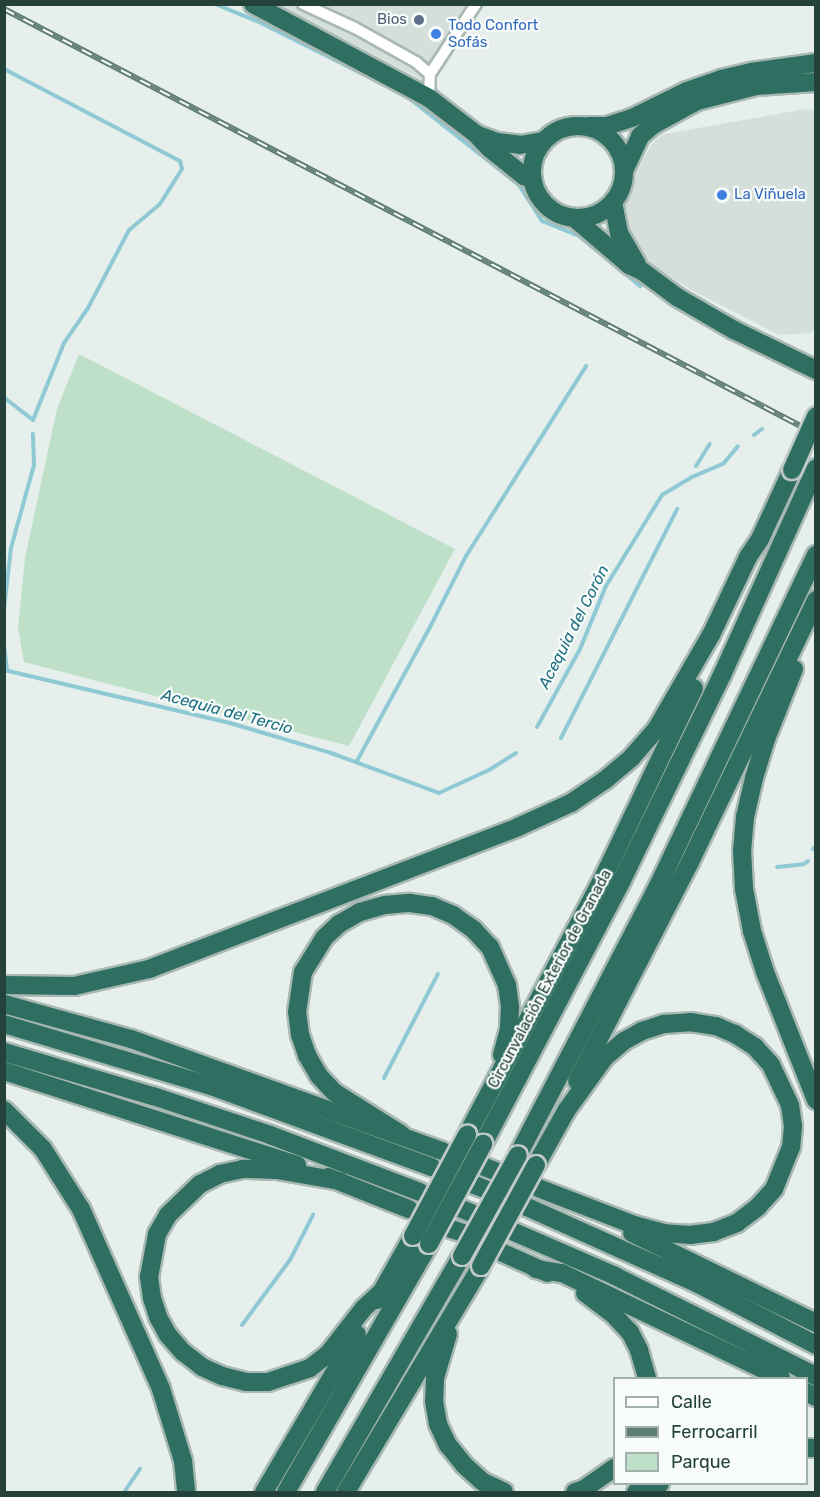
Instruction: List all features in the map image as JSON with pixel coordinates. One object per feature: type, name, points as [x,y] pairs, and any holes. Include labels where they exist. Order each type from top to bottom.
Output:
[{"type":"highway","points":[[254,4],[429,98],[476,134],[489,148],[524,176],[532,179]]},
{"type":"highway","points":[[816,63],[751,72],[721,79],[687,91],[632,118],[607,126],[566,127],[554,132],[543,141],[536,152],[532,179],[537,193],[546,205],[559,214],[574,218],[588,217],[602,212],[619,193],[624,171],[640,136],[653,125],[697,101],[756,86],[816,82]]},
{"type":"highway","points":[[584,126],[608,137],[622,158],[624,171]]},
{"type":"highway","points":[[476,134],[497,142],[520,145],[543,141]]},
{"type":"highway","points":[[613,202],[619,233],[642,271]]},
{"type":"highway","points":[[574,218],[629,265],[642,271],[677,297],[734,330],[816,370]]},
{"type":"highway","points":[[4,985],[74,986],[148,969],[508,832],[572,803],[605,780],[632,757],[657,728],[711,635],[748,557],[760,539],[816,416]]},
{"type":"highway","name":"Circunvalación Exterior de Granada","points":[[286,1492],[475,1140],[622,880],[722,675],[813,473]]},
{"type":"highway","points":[[486,1102],[605,874],[756,560],[760,539]]},
{"type":"highway","points":[[326,1492],[518,1155],[658,886],[816,555]]},
{"type":"highway","points":[[566,1111],[571,1093],[690,862],[816,600]]},
{"type":"highway","points":[[816,616],[763,748],[745,817],[742,850],[744,888],[752,931],[765,972],[816,1100]]},
{"type":"highway","points":[[401,1134],[334,1092],[319,1076],[306,1055],[297,1012],[298,992],[308,963],[324,938],[339,924],[360,912],[385,905],[410,903],[432,906],[460,920],[490,947],[507,985],[510,1007],[509,1029],[475,1140]]},
{"type":"highway","points":[[4,1004],[132,1039],[401,1134],[442,1151]]},
{"type":"highway","points":[[504,1492],[483,1482],[464,1465],[448,1444],[438,1424],[434,1401],[435,1378],[441,1351],[460,1304],[566,1111],[605,1057],[624,1041],[642,1031],[664,1024],[690,1022],[716,1026],[735,1034],[754,1047],[771,1065],[790,1105],[793,1126],[791,1147],[774,1189],[758,1207],[737,1223],[714,1232],[691,1235],[664,1233],[538,1188]]},
{"type":"highway","points":[[4,1024],[214,1087],[432,1167]]},
{"type":"highway","points":[[4,1052],[238,1125],[420,1192]]},
{"type":"highway","points":[[4,1071],[158,1118],[340,1181],[409,1209]]},
{"type":"highway","points":[[4,1110],[43,1149],[81,1209],[161,1389],[183,1461],[186,1492]]},
{"type":"highway","points":[[340,1181],[277,1170],[243,1169],[220,1174],[200,1184],[168,1215],[157,1234],[149,1277],[158,1317],[175,1344],[202,1367],[222,1376],[246,1382],[268,1382],[310,1368],[328,1354],[364,1308],[383,1290]]},
{"type":"highway","points":[[528,1207],[698,1284],[816,1345]]},
{"type":"highway","points":[[589,1208],[620,1227],[816,1323]]},
{"type":"highway","points":[[514,1232],[645,1291],[816,1376]]},
{"type":"highway","points":[[264,1492],[383,1290],[421,1240]]},
{"type":"highway","points":[[502,1252],[594,1298],[612,1313],[630,1332],[639,1350],[647,1377]]},
{"type":"highway","points":[[536,1269],[562,1273],[779,1377]]},
{"type":"highway","points":[[346,1492],[449,1316],[460,1304]]},
{"type":"highway","points":[[575,1492],[584,1489],[613,1469]]},
{"type":"highway","points":[[636,1492],[657,1485]]},
{"type":"street","points":[[303,4],[416,62],[430,74]]},
{"type":"street","points":[[429,98],[430,74],[476,4]]},
{"type":"shaded area","points":[[485,4],[429,83],[278,5]]},
{"type":"shaded area","points":[[806,109],[815,110],[816,325],[811,333],[779,335],[693,291],[647,262],[635,250],[622,227],[622,207],[643,159],[655,140],[664,134]]},
{"type":"green space","points":[[79,354],[455,549],[349,746],[24,662],[18,627],[25,558],[57,409]]},
{"type":"waterway","points":[[215,4],[259,22],[405,95],[519,185],[542,221],[579,236],[640,286]]},
{"type":"waterway","points":[[4,69],[180,161],[182,169],[160,204],[129,230],[88,308],[64,343],[33,420],[4,397]]},
{"type":"waterway","points":[[357,761],[466,556],[586,366]]},
{"type":"waterway","name":"Acequia del Corón","points":[[754,435],[762,429]]},
{"type":"waterway","points":[[4,609],[11,548],[34,465],[33,434]]},
{"type":"waterway","points":[[696,466],[710,444]]},
{"type":"waterway","name":"Acequia del Corón","points":[[537,727],[580,649],[606,586],[662,495],[692,477],[723,464],[738,446]]},
{"type":"waterway","points":[[561,738],[677,509]]},
{"type":"waterway","points":[[4,645],[7,671]]},
{"type":"waterway","name":"Acequia del Tercio","points":[[4,670],[230,723],[331,753],[439,793],[489,770],[516,753]]},
{"type":"waterway","points":[[813,849],[816,846]]},
{"type":"waterway","points":[[777,867],[804,864],[808,861]]},
{"type":"waterway","points":[[384,1078],[438,974]]},
{"type":"waterway","points":[[242,1325],[290,1260],[313,1215]]},
{"type":"waterway","points":[[125,1491],[140,1469]]},
{"type":"railway","points":[[4,9],[816,434]]},
{"type":"place","name":"Bios","points":[[419,20]]},
{"type":"place","name":"Todo Confort Sofás","points":[[436,34]]},
{"type":"place","name":"La Viñuela","points":[[722,195]]}]
